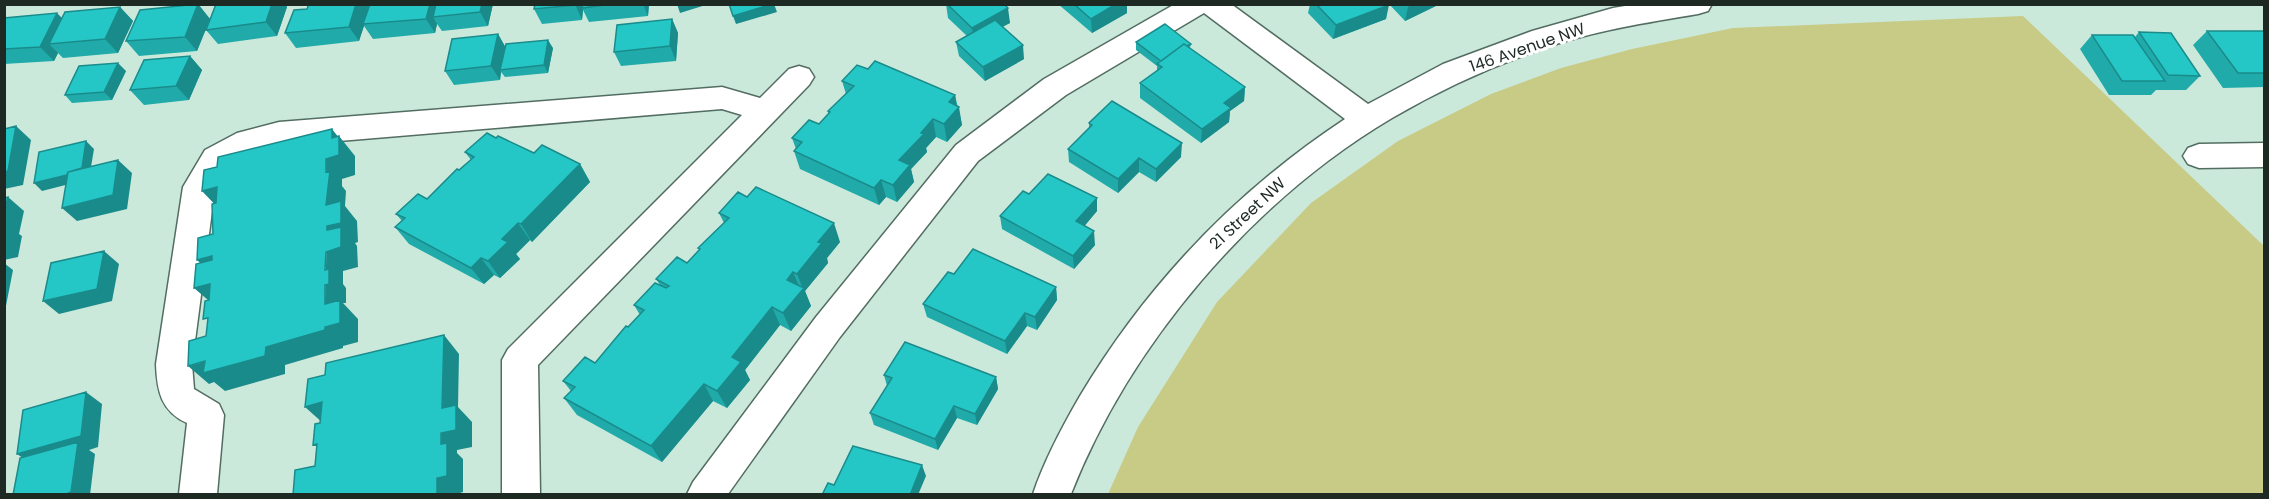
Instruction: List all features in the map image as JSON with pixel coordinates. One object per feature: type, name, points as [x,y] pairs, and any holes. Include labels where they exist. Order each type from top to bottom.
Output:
[{"type":"street","points":[[705,495],[828,327],[968,153],[1055,87],[1198,4]]},
{"type":"street","points":[[1211,4],[1366,118]]},
{"type":"street","name":"146 Avenue NW","points":[[1366,118],[1443,77],[1495,54],[1580,28],[1698,4]]},
{"type":"street","points":[[521,495],[520,360],[799,77]]},
{"type":"street","points":[[198,495],[206,415],[187,407],[175,393],[174,364],[200,187],[216,158],[248,141],[291,133],[722,98],[765,111]]},
{"type":"street","name":"21 Street NW","points":[[1052,495],[1090,414],[1122,360],[1165,298],[1219,237],[1259,198],[1315,152],[1366,118]]},
{"type":"street","points":[[2199,156],[2265,155]]},
{"type":"green space","points":[[2023,16],[2264,246],[2264,494],[1108,494],[1138,427],[1217,302],[1311,203],[1398,141],[1491,94],[1561,68],[1632,49],[1733,28]]},
{"type":"building","points":[[198,4],[185,37],[126,41],[140,10]]},
{"type":"building","points":[[216,4],[272,4],[266,22],[206,30]]},
{"type":"building","points":[[309,4],[356,4],[349,27],[285,33],[294,10],[307,9]]},
{"type":"building","points":[[370,4],[430,4],[426,19],[363,24]]},
{"type":"building","points":[[436,4],[482,4],[480,12],[433,17]]},
{"type":"building","points":[[535,4],[575,4],[575,5],[534,9]]},
{"type":"building","points":[[583,4],[612,4],[582,8]]},
{"type":"building","points":[[729,4],[772,4],[733,16]]},
{"type":"building","points":[[947,4],[1004,4],[1008,8],[972,28]]},
{"type":"building","points":[[1074,4],[1116,4],[1091,19]]},
{"type":"building","points":[[1316,4],[1388,4],[1389,5],[1336,25]]},
{"type":"building","points":[[120,7],[105,39],[49,44],[65,12]]},
{"type":"building","points":[[57,13],[40,47],[4,49],[4,18]]},
{"type":"building","points":[[672,19],[670,46],[614,52],[617,25]]},
{"type":"building","points":[[995,20],[1023,45],[983,67],[956,42]]},
{"type":"building","points":[[1165,24],[1191,44],[1187,46],[1184,44],[1161,61],[1136,42]]},
{"type":"building","points":[[2207,31],[2265,31],[2265,73],[2238,73]]},
{"type":"building","points":[[2139,32],[2171,33],[2200,76],[2168,75]]},
{"type":"building","points":[[498,34],[491,66],[445,71],[452,39]]},
{"type":"building","points":[[2092,35],[2133,35],[2165,81],[2122,81]]},
{"type":"building","points":[[548,40],[544,65],[500,70],[506,44]]},
{"type":"building","points":[[1184,44],[1245,87],[1224,103],[1231,108],[1202,129],[1140,83],[1162,67],[1157,64]]},
{"type":"building","points":[[190,56],[176,86],[130,90],[144,60]]},
{"type":"building","points":[[875,61],[955,95],[949,102],[959,107],[944,124],[933,119],[921,133],[924,134],[899,160],[910,165],[893,185],[881,180],[874,188],[794,151],[802,142],[792,138],[809,120],[819,124],[830,112],[828,111],[854,86],[842,81],[857,65],[868,69]]},
{"type":"building","points":[[118,63],[104,92],[65,95],[79,66]]},
{"type":"building","points":[[1112,101],[1182,143],[1156,169],[1139,158],[1118,179],[1068,149],[1092,125],[1089,123]]},
{"type":"building","points":[[16,126],[8,171],[4,172],[4,129]]},
{"type":"building","points":[[332,129],[332,138],[339,136],[339,155],[326,159],[326,172],[330,171],[326,205],[341,201],[341,223],[327,226],[327,230],[341,227],[341,247],[326,252],[325,270],[329,269],[329,284],[325,285],[325,304],[340,300],[340,323],[325,327],[325,330],[266,347],[265,356],[203,373],[205,361],[188,366],[189,341],[206,336],[208,318],[203,319],[205,301],[209,300],[210,284],[194,288],[196,264],[212,260],[212,256],[197,260],[198,238],[213,234],[212,204],[216,203],[217,187],[202,191],[204,170],[217,167],[218,157]]},
{"type":"building","points":[[487,133],[534,153],[542,145],[580,164],[521,224],[518,223],[502,239],[508,242],[488,261],[481,258],[471,268],[395,227],[405,218],[396,214],[418,194],[427,199],[457,169],[459,170],[474,157],[465,152]]},
{"type":"building","points":[[86,141],[82,168],[68,172],[67,175],[34,183],[39,152]]},
{"type":"building","points":[[118,160],[113,195],[62,208],[68,172]]},
{"type":"building","points":[[1048,174],[1097,198],[1076,221],[1094,231],[1073,256],[1000,216],[1023,191],[1029,194]]},
{"type":"building","points":[[756,187],[834,223],[818,242],[822,243],[797,274],[793,272],[787,280],[804,288],[783,313],[772,307],[732,357],[741,362],[717,391],[704,384],[651,446],[564,398],[575,387],[563,381],[585,357],[595,363],[626,326],[628,327],[644,310],[634,305],[655,283],[666,288],[669,286],[656,279],[677,257],[687,263],[700,249],[698,248],[729,218],[719,213],[738,192],[747,197]]},
{"type":"building","points":[[8,197],[4,213],[4,198]]},
{"type":"building","points":[[973,249],[1056,287],[1035,317],[1025,313],[1005,341],[923,304],[948,272],[954,274]]},
{"type":"building","points":[[104,251],[97,289],[43,301],[51,263]]},
{"type":"building","points":[[444,335],[442,408],[456,405],[456,430],[441,433],[441,444],[447,443],[447,476],[437,478],[437,495],[293,495],[295,470],[315,466],[317,444],[313,445],[315,424],[320,423],[322,402],[305,407],[308,379],[325,375],[326,363]]},
{"type":"building","points":[[905,342],[996,377],[975,414],[954,406],[935,439],[870,413],[892,378],[884,375]]},
{"type":"building","points":[[86,392],[81,436],[17,454],[23,410]]},
{"type":"building","points":[[78,442],[71,492],[64,495],[13,495],[20,458]]},
{"type":"building","points":[[853,446],[922,465],[910,495],[822,495],[828,483],[834,485]]}]
